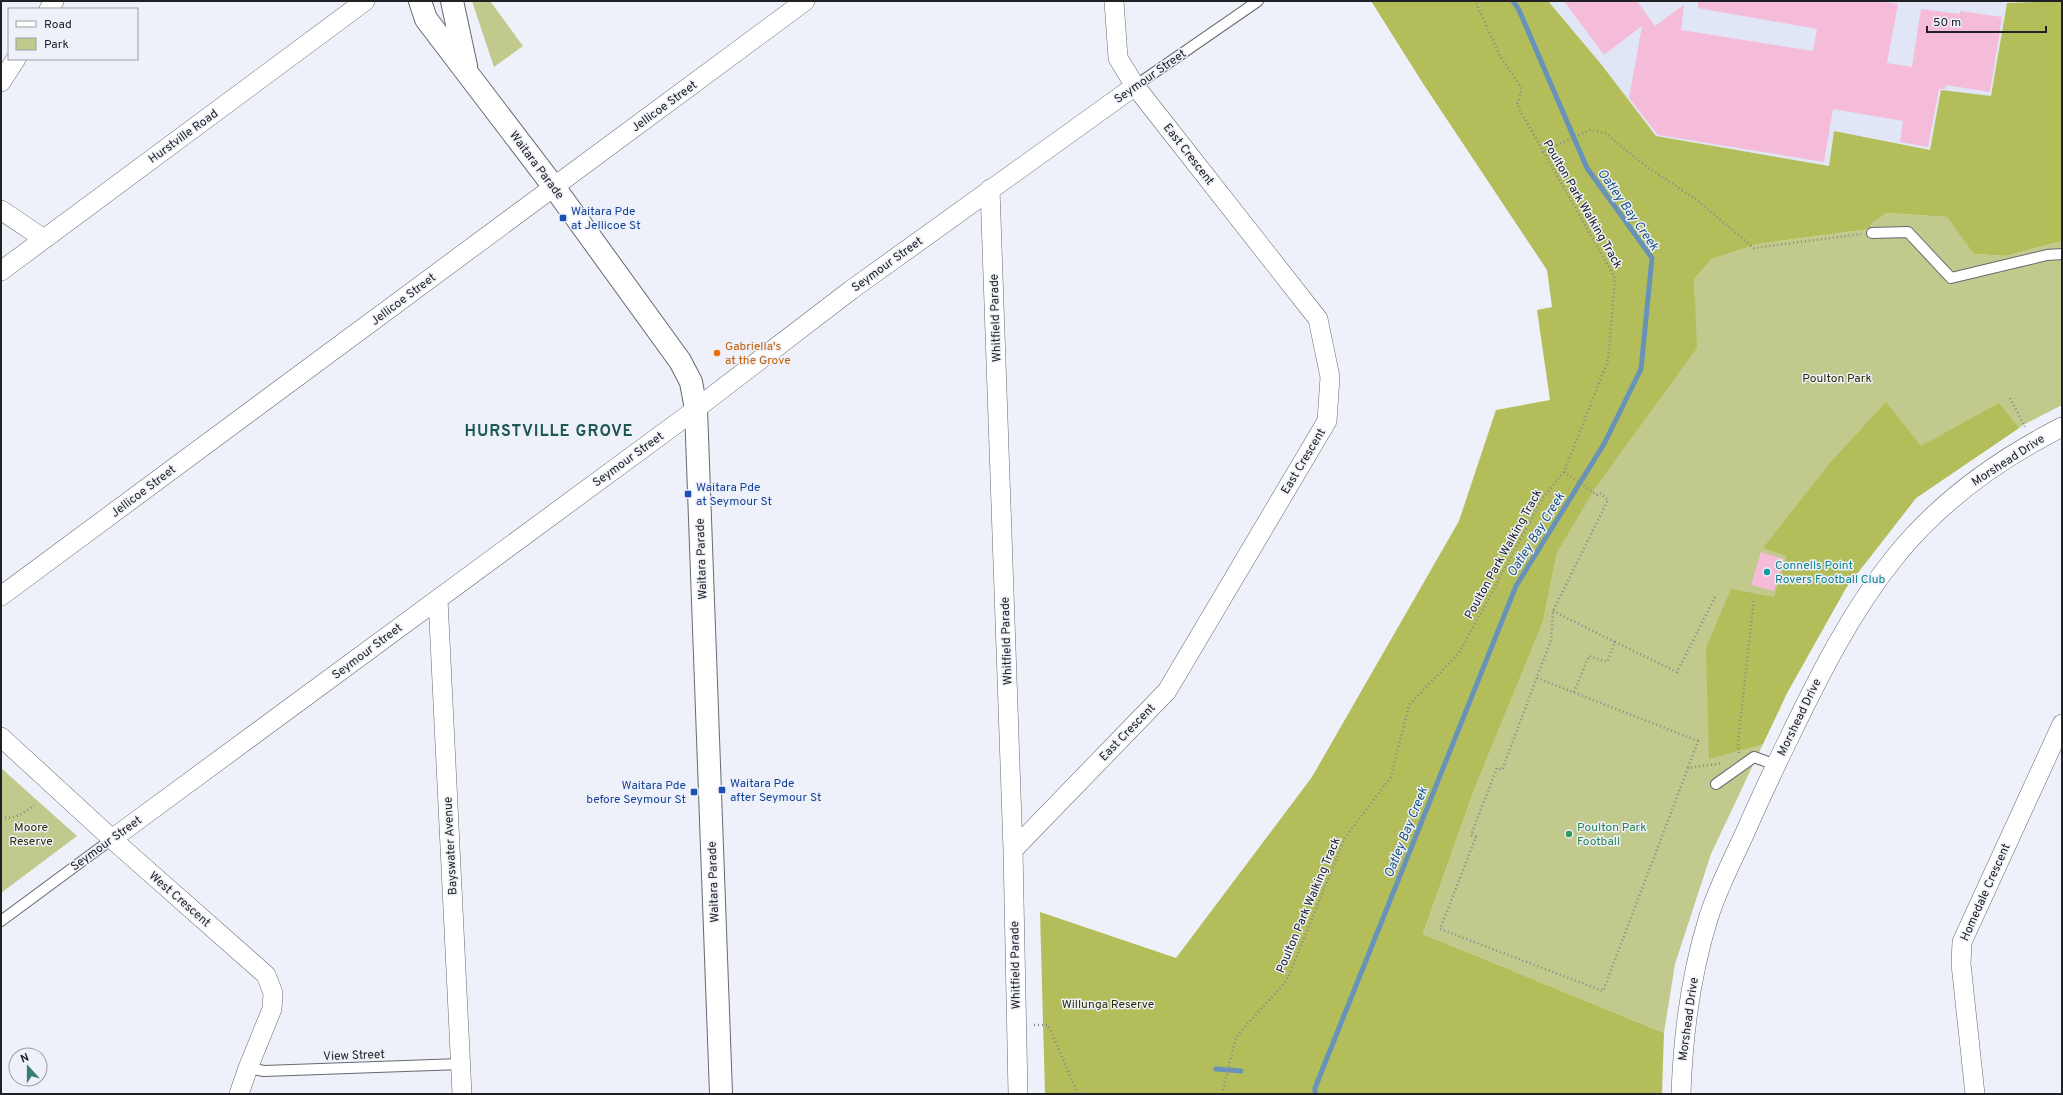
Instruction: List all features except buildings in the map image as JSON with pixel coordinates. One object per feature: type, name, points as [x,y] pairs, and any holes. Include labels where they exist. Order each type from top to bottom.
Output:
[{"type":"street","name":"Hurstville Road","points":[[1,271],[365,1]]},
{"type":"street","name":"Waitara Parade","points":[[406,1],[423,10],[467,72],[554,187],[680,360],[691,382],[696,409],[721,1094]]},
{"type":"street","name":"Waitara Parade","points":[[452,1],[467,72]]},
{"type":"street","name":"Jellicoe Street","points":[[1,596],[805,1]]},
{"type":"street","name":"East Crescent","points":[[1013,850],[1167,691],[1327,421],[1330,378],[1318,319],[1135,86],[1118,58],[1114,1]]},
{"type":"street","points":[[1,82],[15,60]]},
{"type":"street","name":"Seymour Street","points":[[112,839],[696,409],[851,290],[1135,86]]},
{"type":"street","name":"Whitfield Parade","points":[[990,189],[1013,850],[1018,1094]]},
{"type":"street","points":[[1,210],[44,239]]},
{"type":"street","name":"Morshead Drive","points":[[1681,1094],[1682,1061],[1688,1012],[1697,962],[1709,916],[1731,862],[1776,764],[1844,629],[1858,606],[1896,556],[1951,500],[1982,474],[2032,442],[2062,427]]},
{"type":"street","name":"Bayswater Avenue","points":[[438,599],[462,1094]]},
{"type":"street","name":"Homedale Crescent","points":[[1975,1094],[1961,964],[1962,942],[2062,724]]},
{"type":"street","name":"West Crescent","points":[[1,737],[112,839],[266,975],[273,993],[272,1008],[239,1094]]},
{"type":"lane","name":"Seymour Street","points":[[1135,86],[1258,1]]},
{"type":"lane","points":[[1872,233],[1908,232],[1951,278],[2047,255],[2062,254]]},
{"type":"lane","points":[[1716,784],[1754,757],[1776,764]]},
{"type":"lane","name":"Seymour Street","points":[[1,921],[112,839]]},
{"type":"lane","name":"View Street","points":[[248,1068],[264,1071],[461,1064]]},
{"type":"path","name":"Poulton Park Walking Track","points":[[1222,1094],[1236,1037],[1287,980],[1345,838],[1391,777],[1409,705],[1459,653],[1544,496],[1564,472],[1608,360],[1616,278],[1542,152],[1517,105],[1522,89],[1520,84],[1498,54],[1475,1]]},
{"type":"path","points":[[1542,152],[1590,130],[1605,133],[1647,167],[1697,200],[1754,248],[1872,233]]},
{"type":"path","points":[[2010,398],[2032,442]]},
{"type":"path","points":[[1537,678],[1698,741],[1603,991],[1440,929],[1476,837],[1471,835],[1497,768],[1502,770],[1551,640],[1553,611],[1608,500],[1600,493],[1597,495],[1564,472]]},
{"type":"path","points":[[1553,611],[1677,672],[1716,595]]},
{"type":"path","points":[[1740,767],[1738,743],[1754,599]]},
{"type":"path","points":[[1574,692],[1589,656],[1607,662],[1615,642]]},
{"type":"path","points":[[1688,768],[1731,762],[1740,767]]},
{"type":"path","points":[[1,817],[9,818],[18,816],[34,805]]},
{"type":"path","points":[[1034,1025],[1048,1025],[1078,1094]]},
{"type":"shaded area","points":[[1548,1],[1995,1],[2007,3],[1991,96],[1930,150],[1834,131],[1829,166],[1656,136],[1601,64]]},
{"type":"green space","points":[[472,1],[490,1],[523,46],[494,67]]},
{"type":"green space","name":"Willunga Reserve","points":[[1371,1],[1548,1],[1601,64],[1656,136],[1829,166],[1834,131],[1930,150],[1941,90],[1991,96],[2007,3],[2062,1],[2062,241],[2006,256],[1974,254],[1947,217],[1886,213],[1871,223],[1870,229],[1758,244],[1712,259],[1694,279],[1697,348],[1595,488],[1557,553],[1543,622],[1473,793],[1423,934],[1664,1033],[1662,1094],[1045,1094],[1040,912],[1176,958],[1312,777],[1459,521],[1496,410],[1550,400],[1537,310],[1552,307],[1547,270],[1424,85]]},
{"type":"green space","name":"Poulton Park","points":[[1885,213],[1947,217],[1975,254],[2006,256],[2062,241],[2062,405],[2025,424],[1916,498],[1846,588],[1787,693],[1711,854],[1675,964],[1664,1033],[1423,934],[1473,793],[1543,622],[1557,553],[1695,310],[1694,279],[1712,259],[1758,244],[1870,229],[1870,223]]},
{"type":"green space","points":[[1886,402],[1921,446],[1999,403],[2019,428],[1916,498],[1846,588],[1787,693],[1763,744],[1709,759],[1706,648],[1731,589],[1774,597],[1787,556],[1763,548],[1829,464]]},
{"type":"green space","name":"Moore Reserve","points":[[1,768],[77,836],[1,893]]},
{"type":"waterway","name":"Oatley Bay Creek","points":[[1315,1094],[1315,1088],[1516,586],[1604,444],[1641,369],[1652,258],[1587,168],[1519,10],[1513,1]]},
{"type":"waterway","points":[[1216,1069],[1241,1071]]},
{"type":"place","name":"Waitara Pde at Jellicoe St","points":[[563,218]]},
{"type":"place","name":"Gabriella's at the Grove","points":[[717,353]]},
{"type":"place","name":"Waitara Pde at Seymour St","points":[[688,494]]},
{"type":"place","name":"Connells Point Rovers Football Club","points":[[1767,572]]},
{"type":"place","name":"Waitara Pde after Seymour St","points":[[722,790]]},
{"type":"place","name":"Waitara Pde before Seymour St","points":[[694,792]]},
{"type":"place","name":"Poulton Park Football","points":[[1569,834]]},
{"type":"district","name":"HURSTVILLE GROVE","points":[[549,430]]}]
